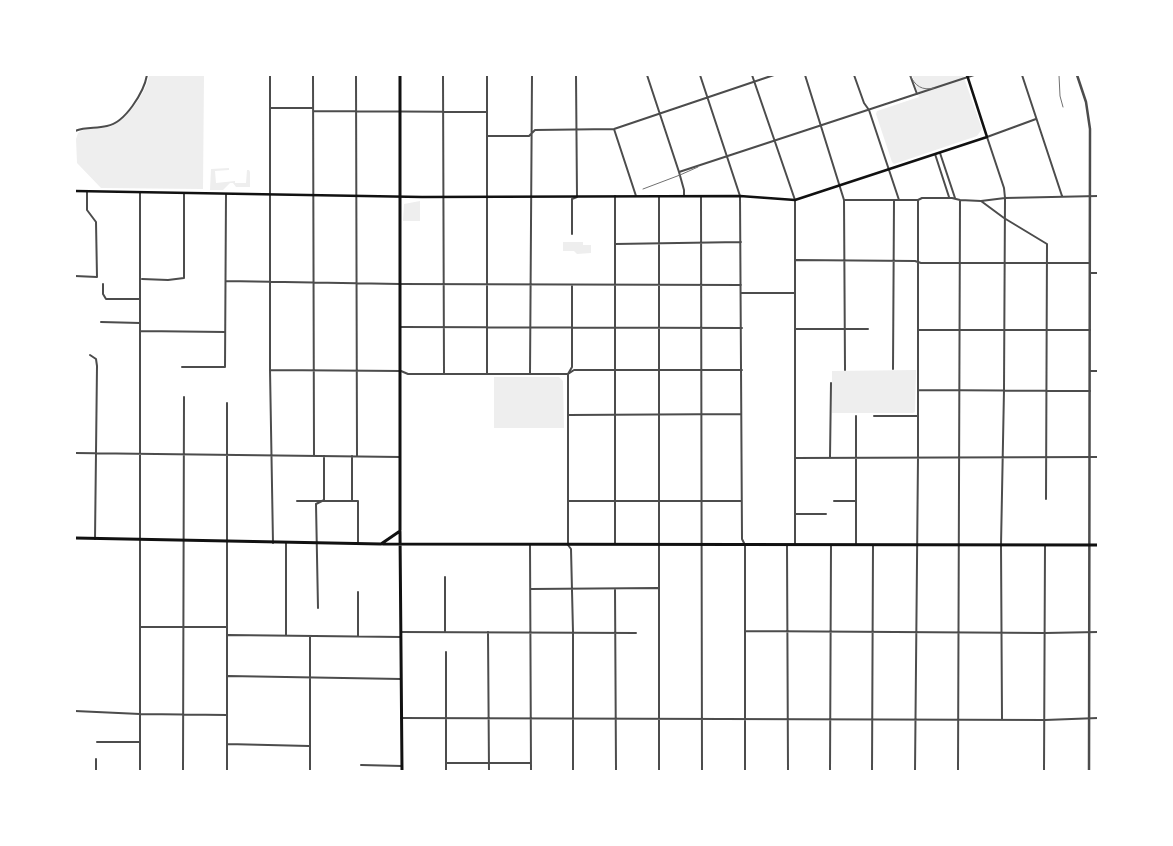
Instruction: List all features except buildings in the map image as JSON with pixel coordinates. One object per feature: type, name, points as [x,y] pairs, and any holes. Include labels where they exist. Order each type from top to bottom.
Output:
[{"type":"main road","points":[[400,75],[402,771]]},
{"type":"main road","points":[[75,191],[443,197],[740,196],[795,200],[987,137],[967,76]]},
{"type":"main road","points":[[382,544],[400,531]]},
{"type":"main road","points":[[75,538],[382,544],[400,546],[1098,545]]},
{"type":"street","points":[[75,131],[91,126],[105,127],[118,121],[136,101],[145,86],[148,75]]},
{"type":"street","points":[[270,75],[270,370],[273,543]]},
{"type":"street","points":[[313,75],[314,456]]},
{"type":"street","points":[[356,75],[357,456]]},
{"type":"street","points":[[443,75],[444,374]]},
{"type":"street","points":[[487,75],[487,374]]},
{"type":"street","points":[[530,374],[532,75]]},
{"type":"street","points":[[572,234],[572,199],[577,197],[576,75]]},
{"type":"street","points":[[647,75],[679,172],[684,196]]},
{"type":"street","points":[[700,75],[740,196],[742,328],[741,501],[742,539],[744,545],[745,771]]},
{"type":"street","points":[[752,75],[795,200],[795,545]]},
{"type":"street","points":[[487,136],[529,136],[535,130],[614,129],[774,75]]},
{"type":"street","points":[[805,75],[844,200],[844,370]]},
{"type":"street","points":[[854,75],[864,103],[869,110],[899,200]]},
{"type":"street","points":[[910,75],[917,94]]},
{"type":"street","points":[[679,172],[728,158],[974,75]]},
{"type":"street","points":[[1022,75],[1063,197]]},
{"type":"street","points":[[1077,75],[1086,102],[1090,129],[1089,771]]},
{"type":"street","points":[[270,108],[356,112],[486,112]]},
{"type":"street","points":[[1002,720],[1001,545],[1005,198],[1004,188],[987,137],[1036,119]]},
{"type":"street","points":[[614,129],[636,196]]},
{"type":"street","points":[[940,153],[955,198]]},
{"type":"street","points":[[935,154],[949,198]]},
{"type":"street","points":[[75,276],[97,277],[96,222],[87,210],[87,191]]},
{"type":"street","points":[[140,192],[140,771]]},
{"type":"street","points":[[140,279],[168,280],[184,278],[184,193]]},
{"type":"street","points":[[182,367],[225,367],[226,194]]},
{"type":"street","points":[[615,196],[615,545]]},
{"type":"street","points":[[659,196],[659,771]]},
{"type":"street","points":[[701,196],[702,771]]},
{"type":"street","points":[[844,200],[955,198],[981,201],[1005,198],[1098,196]]},
{"type":"street","points":[[894,200],[894,369]]},
{"type":"street","points":[[915,771],[918,200]]},
{"type":"street","points":[[958,771],[960,200]]},
{"type":"street","points":[[981,201],[1004,218],[1047,244],[1046,499]]},
{"type":"street","points":[[615,244],[741,242]]},
{"type":"street","points":[[796,260],[894,260],[921,263],[1090,263]]},
{"type":"street","points":[[1090,272],[1098,273]]},
{"type":"street","points":[[226,281],[400,284],[741,285]]},
{"type":"street","points":[[103,284],[103,294],[106,299],[140,299]]},
{"type":"street","points":[[572,285],[572,367],[568,374],[568,545],[571,549],[573,632],[573,771]]},
{"type":"street","points":[[741,293],[796,293]]},
{"type":"street","points":[[101,322],[140,323]]},
{"type":"street","points":[[401,327],[742,328]]},
{"type":"street","points":[[795,329],[868,329]]},
{"type":"street","points":[[918,330],[1090,330]]},
{"type":"street","points":[[140,331],[225,332]]},
{"type":"street","points":[[90,355],[96,359],[97,366],[95,539]]},
{"type":"street","points":[[270,370],[401,371],[408,374],[568,374],[574,370],[614,369],[742,370]]},
{"type":"street","points":[[1090,371],[1098,371]]},
{"type":"street","points":[[830,457],[831,382]]},
{"type":"street","points":[[918,390],[1090,391]]},
{"type":"street","points":[[183,771],[184,398]]},
{"type":"street","points":[[226,771],[228,676],[226,542],[227,403]]},
{"type":"street","points":[[568,416],[741,414]]},
{"type":"street","points":[[856,416],[856,545]]},
{"type":"street","points":[[874,416],[918,416]]},
{"type":"street","points":[[75,453],[400,457]]},
{"type":"street","points":[[318,608],[316,504],[324,500],[324,456]]},
{"type":"street","points":[[352,456],[352,501]]},
{"type":"street","points":[[795,458],[1098,457]]},
{"type":"street","points":[[568,501],[741,501]]},
{"type":"street","points":[[834,501],[856,501]]},
{"type":"street","points":[[297,502],[358,502],[358,544]]},
{"type":"street","points":[[795,514],[826,514]]},
{"type":"street","points":[[286,543],[286,635]]},
{"type":"street","points":[[530,545],[531,771]]},
{"type":"street","points":[[787,545],[788,771]]},
{"type":"street","points":[[830,771],[831,545]]},
{"type":"street","points":[[872,771],[873,545]]},
{"type":"street","points":[[1044,771],[1045,545]]},
{"type":"street","points":[[445,577],[445,632]]},
{"type":"street","points":[[530,589],[658,588]]},
{"type":"street","points":[[615,589],[616,771]]},
{"type":"street","points":[[358,592],[358,636]]},
{"type":"street","points":[[140,627],[228,628]]},
{"type":"street","points":[[745,631],[1045,634],[1098,632]]},
{"type":"street","points":[[401,632],[636,633]]},
{"type":"street","points":[[488,632],[489,771]]},
{"type":"street","points":[[227,635],[401,637]]},
{"type":"street","points":[[310,636],[308,678],[310,771]]},
{"type":"street","points":[[446,652],[446,771]]},
{"type":"street","points":[[228,676],[401,679]]},
{"type":"street","points":[[75,711],[227,715]]},
{"type":"street","points":[[401,718],[1089,720],[1098,718]]},
{"type":"street","points":[[97,742],[139,742]]},
{"type":"street","points":[[226,744],[309,746]]},
{"type":"street","points":[[96,759],[96,771]]},
{"type":"street","points":[[446,763],[531,763]]},
{"type":"street","points":[[361,766],[402,766]]},
{"type":"shaded area","points":[[149,75],[204,75],[203,189],[101,188],[77,163],[76,139],[78,133],[116,124],[129,113],[140,98]]},
{"type":"shaded area","points":[[912,75],[963,75],[982,129],[977,136],[894,164],[876,114],[877,111],[919,97]]},
{"type":"shaded area","points":[[229,168],[229,170],[215,171],[216,183],[235,181],[235,183],[246,183],[247,170],[249,170],[250,187],[236,187],[233,183],[230,183],[223,190],[210,190],[211,169]]},
{"type":"shaded area","points":[[420,201],[420,221],[403,221],[404,204]]},
{"type":"shaded area","points":[[563,242],[583,242],[583,245],[591,245],[591,253],[577,254],[574,251],[563,251]]},
{"type":"shaded area","points":[[916,370],[915,412],[832,413],[832,371]]},
{"type":"shaded area","points":[[494,377],[559,377],[563,381],[564,428],[494,428]]},
{"type":"tram line","points":[[910,75],[919,87],[926,89],[934,88]]},
{"type":"tram line","points":[[643,189],[698,167]]},
{"type":"railway","points":[[1059,75],[1060,96],[1063,107]]}]
